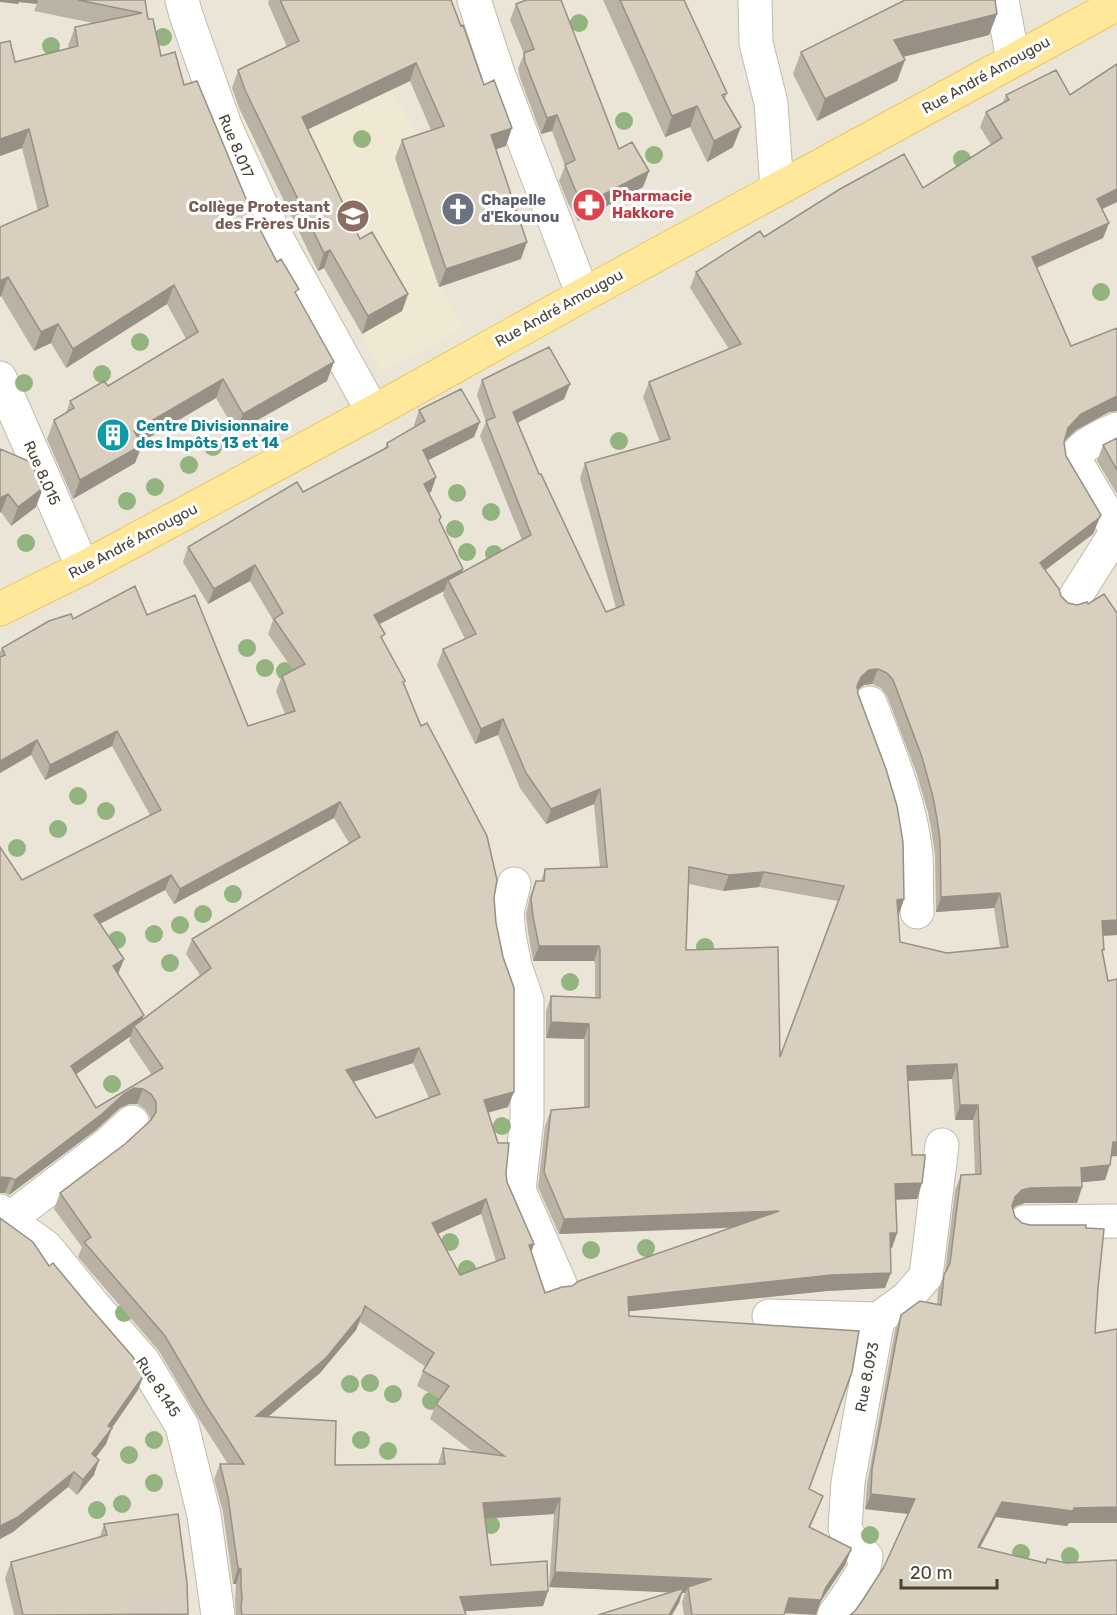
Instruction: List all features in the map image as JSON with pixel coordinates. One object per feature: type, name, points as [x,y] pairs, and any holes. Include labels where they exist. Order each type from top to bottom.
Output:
[{"type":"main road","name":"Rue André Amougou","points":[[0,609],[373,412],[1117,4]]},
{"type":"street","name":"Rue 8.017","points":[[182,0],[226,128],[273,233],[373,412]]},
{"type":"street","points":[[474,0],[499,76],[583,295]]},
{"type":"street","points":[[755,0],[756,42],[771,103],[777,189]]},
{"type":"street","points":[[1002,0],[1013,60]]},
{"type":"street","name":"Rue 8.015","points":[[0,378],[83,567]]},
{"type":"street","points":[[1072,602],[1117,531],[1079,467],[1077,457],[1084,447],[1117,429]]},
{"type":"street","points":[[870,704],[889,752],[907,808],[915,854],[917,912]]},
{"type":"street","points":[[514,884],[507,912],[509,935],[515,966],[527,1000],[527,1119],[519,1190],[560,1284]]},
{"type":"street","points":[[4,1215],[108,1144],[132,1122]]},
{"type":"street","points":[[769,1316],[878,1319],[908,1298],[926,1276],[942,1145]]},
{"type":"street","name":"Rue 8.145","points":[[4,1215],[46,1247],[143,1361],[182,1426],[204,1515],[218,1615]]},
{"type":"street","points":[[1024,1222],[1117,1221]]},
{"type":"street","name":"Rue 8.093","points":[[834,1615],[863,1572],[866,1557],[853,1544],[845,1528],[848,1482],[878,1319]]},
{"type":"shaded area","points":[[0,0],[1117,0],[1117,1615],[0,1615]]},
{"type":"shaded area","name":"Collège Protestant des Frères Unis","points":[[356,34],[420,138],[439,287],[464,327],[383,372],[327,273],[318,271],[265,162],[248,145],[223,92],[264,72]]},
{"type":"building","points":[[78,0],[145,0],[148,19],[153,19],[161,56],[175,52],[184,85],[197,81],[254,218],[277,262],[281,259],[299,289],[295,292],[334,362],[243,414],[223,379],[134,431],[142,445],[80,480],[54,420],[74,408],[70,401],[104,381],[108,386],[198,332],[174,285],[73,349],[58,324],[41,332],[8,277],[0,281],[0,227],[48,206],[29,129],[0,139],[0,43],[10,41],[15,62],[78,46],[75,27],[142,13]]},
{"type":"building","points":[[280,0],[451,0],[461,26],[463,25],[484,85],[494,80],[512,128],[491,135],[527,242],[446,269],[402,140],[444,126],[416,63],[302,117],[360,239],[372,232],[408,294],[368,316],[330,250],[324,253],[245,90],[238,70],[299,41]]},
{"type":"building","points":[[526,0],[561,0],[619,149],[632,142],[649,171],[583,205],[565,165],[575,160],[557,115],[547,118],[525,62],[524,53],[534,49],[516,4]]},
{"type":"building","points":[[620,0],[684,0],[727,93],[722,95],[741,127],[714,141],[697,106],[672,116]]},
{"type":"building","points":[[905,0],[995,0],[997,14],[894,40],[905,60],[825,99],[801,52]]},
{"type":"building","points":[[1117,64],[1117,189],[1097,199],[1109,223],[1032,257],[1071,346],[1117,328],[1117,396],[1081,414],[1068,428],[1064,442],[1066,456],[1101,515],[1040,563],[1068,603],[1077,605],[1087,602],[1088,604],[1104,594],[1117,613],[1117,920],[1102,921],[1104,950],[1102,950],[1108,981],[1117,979],[1117,1142],[1113,1142],[1110,1165],[1081,1168],[1082,1187],[1022,1190],[1015,1197],[1012,1206],[1015,1217],[1022,1223],[1030,1225],[1086,1225],[1086,1228],[1104,1229],[1095,1333],[1117,1329],[1117,1507],[1074,1508],[1073,1511],[1002,1502],[978,1547],[1046,1563],[1047,1559],[1067,1563],[1117,1560],[1117,1615],[850,1615],[884,1567],[915,1499],[871,1494],[872,1469],[901,1315],[920,1301],[941,1305],[944,1275],[950,1263],[961,1175],[981,1174],[978,1105],[960,1105],[957,1064],[907,1066],[912,1155],[925,1155],[925,1158],[922,1183],[895,1184],[897,1233],[890,1233],[891,1273],[832,1275],[628,1297],[629,1316],[859,1331],[852,1372],[809,1489],[823,1496],[809,1527],[851,1548],[825,1589],[821,1600],[789,1598],[784,1615],[692,1615],[688,1587],[712,1579],[555,1572],[560,1498],[483,1503],[491,1565],[547,1561],[548,1591],[460,1597],[466,1615],[242,1615],[241,1569],[238,1568],[228,1497],[220,1464],[244,1464],[165,1336],[84,1242],[91,1237],[60,1193],[125,1144],[151,1120],[156,1112],[156,1102],[151,1094],[143,1089],[134,1088],[15,1180],[0,1178],[0,847],[22,880],[161,810],[117,731],[50,765],[37,740],[0,761],[0,657],[5,655],[2,648],[49,621],[71,614],[73,619],[135,586],[147,615],[195,595],[248,726],[295,711],[282,676],[305,664],[274,619],[283,613],[255,565],[214,589],[188,547],[297,482],[303,492],[388,447],[387,443],[425,421],[419,410],[461,389],[480,422],[423,450],[436,477],[424,484],[463,569],[374,615],[385,634],[381,637],[405,681],[403,682],[421,726],[427,723],[487,836],[497,880],[494,898],[496,923],[503,957],[514,988],[514,1092],[484,1100],[498,1143],[509,1143],[507,1182],[534,1244],[529,1245],[545,1293],[572,1286],[579,1281],[779,1211],[564,1219],[544,1172],[551,1110],[589,1107],[589,1024],[551,1022],[551,996],[600,998],[600,949],[599,946],[539,946],[531,898],[536,881],[544,881],[545,869],[607,867],[600,789],[551,809],[526,773],[503,719],[481,729],[443,649],[476,634],[448,580],[531,535],[486,421],[495,417],[482,380],[549,347],[570,384],[513,412],[539,474],[606,612],[624,605],[585,463],[670,439],[649,382],[741,344],[696,272],[760,231],[764,237],[840,189],[904,154],[923,188],[1002,138],[986,112],[1009,100],[1006,95],[1056,70],[1070,95]],"holes":[[[878,669],[887,673],[893,680],[922,757],[933,797],[940,840],[941,897],[1000,893],[1008,947],[947,953],[900,942],[897,900],[904,899],[903,842],[897,806],[886,769],[858,694],[857,686],[861,677],[869,670]],[[340,802],[360,837],[192,939],[211,968],[134,1026],[163,1068],[96,1108],[71,1066],[144,1015],[113,966],[124,959],[94,915],[171,875],[180,889]],[[689,867],[729,875],[764,872],[844,886],[780,1057],[778,947],[686,950]],[[419,1048],[440,1094],[376,1118],[346,1070]],[[486,1199],[505,1258],[460,1275],[432,1223]],[[365,1306],[434,1353],[423,1371],[449,1386],[436,1404],[504,1456],[443,1448],[445,1464],[335,1465],[336,1421],[256,1416],[326,1358],[362,1314]]]},
{"type":"building","points":[[1117,438],[1117,470],[1103,445]]},
{"type":"building","points":[[0,449],[31,462],[43,488],[18,507],[8,494],[0,498]]},
{"type":"building","points":[[0,1218],[33,1242],[49,1266],[53,1263],[133,1357],[144,1375],[108,1426],[112,1428],[92,1454],[99,1460],[83,1480],[74,1472],[18,1517],[0,1526]]},
{"type":"building","points":[[178,1514],[187,1583],[188,1614],[23,1615],[11,1562],[107,1535],[104,1524]]},
{"type":"building","points":[[684,1588],[669,1615],[598,1615]]},
{"type":"place","name":"Pharmacie Hakkore","points":[[589,205]]},
{"type":"place","name":"Chapelle d'Ekounou","points":[[458,209]]},
{"type":"place","name":"Collège Protestant des Frères Unis","points":[[353,216]]},
{"type":"place","name":"Centre Divisionnaire des Impôts 13 et 14","points":[[113,435]]}]
